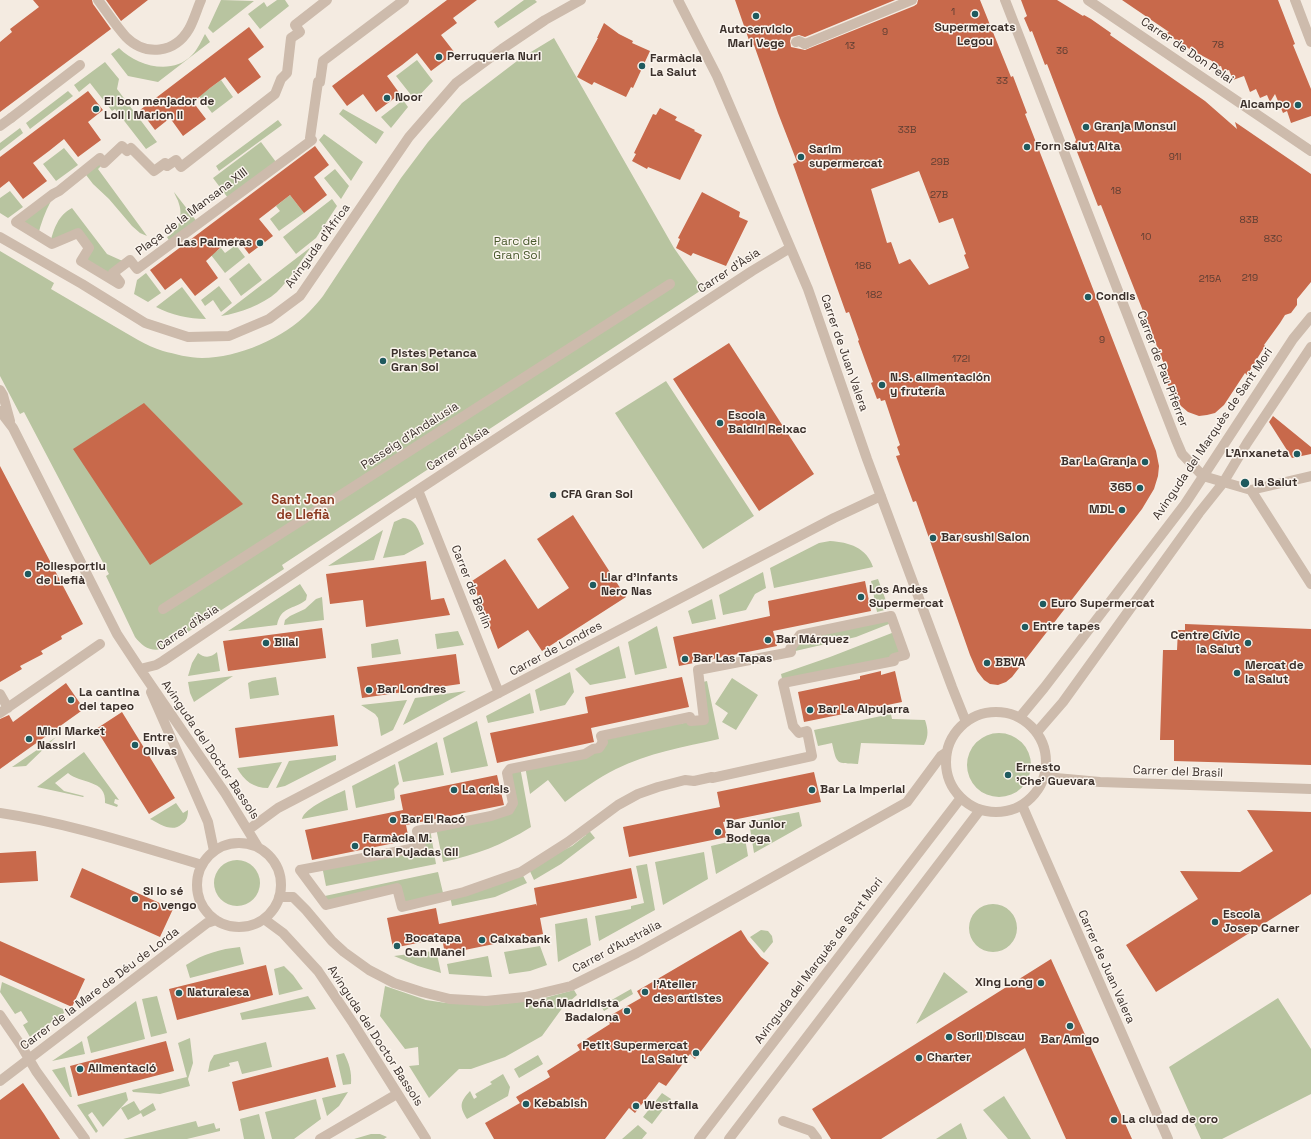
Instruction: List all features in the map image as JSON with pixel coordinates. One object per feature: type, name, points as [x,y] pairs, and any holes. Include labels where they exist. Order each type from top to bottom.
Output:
[{"type":"street","points":[[98,0],[125,36],[132,42],[146,49],[156,50],[168,48],[181,40],[190,28],[201,0]]},
{"type":"street","name":"Plaça de la Mansana XIII","points":[[327,0],[295,25],[300,32],[291,38],[287,73],[281,78],[275,94],[181,167],[176,160],[168,166],[165,163],[154,171],[131,148],[127,152],[122,146],[104,164],[100,158],[59,191],[16,222],[52,244],[78,233],[89,248],[81,261],[119,284],[120,282],[113,273],[130,260],[136,269],[312,140],[310,138],[313,114],[323,61],[404,0]]},
{"type":"street","name":"Avinguda d'Àfrica","points":[[0,237],[82,284],[144,323],[188,337],[229,336],[269,319],[300,296],[409,137],[456,83],[545,20],[581,0]]},
{"type":"street","name":"Carrer de Juan Valera","points":[[678,0],[717,76],[808,288],[881,496],[966,722]]},
{"type":"street","points":[[801,43],[912,0]]},
{"type":"street","name":"Carrer de Pau Piferrer","points":[[1005,0],[1182,454],[1203,476],[1251,490]]},
{"type":"street","name":"Carrer de Don Pelai","points":[[1088,0],[1311,151]]},
{"type":"street","points":[[1295,0],[1311,42]]},
{"type":"street","points":[[0,126],[80,65]]},
{"type":"street","name":"Carrer d'Àsia","points":[[140,669],[156,665],[163,661],[418,490],[752,271],[790,248]]},
{"type":"street","name":"Passeig d'Andalusia","points":[[163,610],[670,284]]},
{"type":"street","name":"Avinguda del Marquès de Sant Mori","points":[[1020,717],[1044,688],[1185,504],[1293,338],[1311,317]]},
{"type":"street","points":[[1037,732],[1063,702],[1199,513],[1223,483],[1247,443],[1311,347]]},
{"type":"street","name":"Avinguda del Doctor Bassols","points":[[0,390],[3,395],[12,428]]},
{"type":"street","name":"Avinguda del Doctor Bassols","points":[[0,411],[12,428],[117,634],[225,793],[258,847]]},
{"type":"street","points":[[1311,476],[1251,490],[1311,584]]},
{"type":"street","name":"Carrer de Berlín","points":[[418,490],[499,693]]},
{"type":"street","name":"Carrer de Londres","points":[[248,830],[278,808],[839,515],[881,496]]},
{"type":"street","points":[[891,616],[905,655],[894,658],[894,660],[783,683],[793,726],[799,733],[807,731],[812,756],[712,778],[694,781],[685,780],[638,794],[618,805],[568,842],[521,872],[487,885],[402,907],[397,888],[326,905],[300,870],[421,846],[417,832],[491,816],[509,810],[513,803],[507,773],[510,769],[585,754],[593,749],[599,748],[603,742],[601,736],[690,717],[691,722],[704,720],[698,670],[792,652],[790,649],[800,635],[891,616]]},
{"type":"street","points":[[0,694],[4,711],[100,644]]},
{"type":"street","name":"Avinguda del Doctor Bassols","points":[[140,669],[208,822],[214,851]]},
{"type":"street","points":[[997,712],[1020,717],[1037,732],[1042,741],[1046,756],[1045,777],[1035,795],[1014,810],[1001,812],[980,810],[960,799],[949,779],[946,766],[947,752],[957,731],[966,722],[981,715],[997,712]]},
{"type":"street","name":"Carrer d'Austràlia","points":[[279,897],[293,897],[332,941],[344,952],[369,970],[394,983],[450,999],[486,1001],[526,997],[571,986],[637,953],[907,802],[941,756],[947,752]]},
{"type":"street","name":"Carrer del Brasil","points":[[1045,777],[1100,782],[1311,789]]},
{"type":"street","name":"Avinguda del Marquès de Sant Mori","points":[[699,1139],[960,799]]},
{"type":"street","name":"Carrer de Juan Valera","points":[[1022,805],[1168,1139]]},
{"type":"street","points":[[729,1139],[980,810]]},
{"type":"street","points":[[0,813],[30,817],[118,839],[202,865]]},
{"type":"street","points":[[236,843],[247,843],[258,847],[269,856],[278,868],[281,882],[279,897],[273,909],[264,919],[253,925],[240,927],[228,925],[216,920],[207,912],[200,901],[197,889],[198,877],[202,865],[207,857],[214,851],[224,846],[236,843]]},
{"type":"street","name":"Avinguda del Doctor Bassols","points":[[264,919],[283,932],[318,971],[353,1023],[426,1139]]},
{"type":"street","name":"Carrer de la Mare de Déu de Lorda","points":[[0,1081],[207,923],[216,920]]},
{"type":"street","points":[[0,1015],[29,1059],[86,1139]]},
{"type":"street","points":[[320,1139],[397,1094]]},
{"type":"street","points":[[784,1121],[811,1130],[816,1139]]},
{"type":"green space","points":[[221,0],[254,1],[213,33],[208,28]]},
{"type":"green space","points":[[277,0],[285,0],[289,6],[260,29],[248,14],[264,2],[267,7]]},
{"type":"green space","points":[[524,0],[535,0],[537,2],[498,28],[494,22]]},
{"type":"green space","points":[[205,34],[210,42],[158,82],[128,76],[111,54],[119,48],[135,60],[145,64],[165,67],[175,65],[192,55],[198,48]]},
{"type":"green space","name":"Parc del Gran Sol","points":[[554,38],[674,248],[703,289],[282,565],[284,569],[162,649],[154,650],[143,646],[135,637],[106,576],[109,574],[24,412],[20,414],[0,376],[0,251],[54,283],[51,289],[138,340],[157,349],[182,356],[202,358],[230,354],[260,345],[287,330],[309,312],[318,302],[401,178],[428,142],[462,103],[521,58]]},
{"type":"green space","points":[[417,60],[433,81],[415,100],[396,76]]},
{"type":"green space","points":[[105,62],[119,79],[117,89],[157,142],[146,149],[115,109],[112,111],[90,83],[79,92],[74,85]]},
{"type":"green space","points":[[221,80],[233,97],[212,113],[199,96]]},
{"type":"green space","points":[[68,91],[73,96],[30,129],[26,123]]},
{"type":"green space","points":[[403,100],[408,107],[391,128],[381,117]]},
{"type":"green space","points":[[343,109],[384,132],[376,144],[339,114]]},
{"type":"green space","points":[[278,120],[282,125],[219,171],[216,166]]},
{"type":"green space","points":[[20,128],[23,133],[0,151],[0,143]]},
{"type":"green space","points":[[324,134],[363,162],[351,181],[319,140]]},
{"type":"green space","points":[[261,142],[276,162],[228,198],[213,178]]},
{"type":"green space","points":[[64,148],[78,165],[56,181],[43,164]]},
{"type":"green space","points":[[100,158],[104,163],[98,169],[147,236],[140,233],[132,226],[83,171]]},
{"type":"green space","points":[[335,169],[349,186],[341,199],[324,178]]},
{"type":"green space","points":[[10,191],[23,207],[8,218],[0,213],[0,198]]},
{"type":"green space","points":[[174,192],[198,223],[171,244],[167,237],[177,227],[180,218],[179,202]]},
{"type":"green space","points":[[290,195],[304,213],[279,231],[270,219],[280,211],[276,206]]},
{"type":"green space","points":[[332,199],[337,206],[316,238],[296,254],[283,237]]},
{"type":"green space","points":[[51,201],[43,218],[38,235],[16,222]]},
{"type":"green space","points":[[72,208],[107,254],[127,263],[113,273],[120,282],[81,261],[89,248],[78,233],[50,243],[60,218]]},
{"type":"green space","points":[[236,245],[245,257],[225,273],[211,255],[221,248],[225,253]]},
{"type":"green space","points":[[311,247],[286,282],[271,297],[250,308],[221,316]]},
{"type":"green space","points":[[249,263],[262,280],[241,296],[229,279]]},
{"type":"green space","points":[[146,273],[161,293],[148,302],[134,294],[137,280]]},
{"type":"green space","points":[[219,286],[232,303],[221,312],[213,300],[205,306],[201,300]]},
{"type":"green space","points":[[182,287],[206,319],[180,316],[156,307]]},
{"type":"green space","points":[[666,381],[754,516],[703,549],[615,413]]},
{"type":"green space","points":[[403,518],[408,519],[417,527],[424,544],[404,555],[383,558],[394,522]]},
{"type":"green space","points":[[383,530],[374,560],[328,566]]},
{"type":"green space","points":[[830,541],[856,547],[866,555],[873,567],[774,588],[770,568],[819,543]]},
{"type":"green space","points":[[763,572],[766,588],[755,594],[746,610],[723,615],[719,595]]},
{"type":"green space","points":[[878,579],[889,609],[877,612],[871,581]]},
{"type":"green space","points":[[300,584],[307,595],[306,600],[281,614],[277,625],[228,631]]},
{"type":"green space","points":[[322,597],[324,620],[284,625],[285,620],[290,616],[305,609],[316,599]]},
{"type":"green space","points":[[712,599],[716,619],[692,624],[688,611]]},
{"type":"green space","points":[[891,616],[894,622],[856,637],[791,652],[800,635]]},
{"type":"green space","points":[[657,626],[667,668],[635,675],[628,642]]},
{"type":"green space","points":[[458,631],[464,645],[437,649],[435,634]]},
{"type":"green space","points":[[897,631],[905,655],[783,683],[781,674]]},
{"type":"green space","points":[[398,639],[401,654],[372,658],[371,644]]},
{"type":"green space","points":[[619,646],[626,678],[590,685],[575,669]]},
{"type":"green space","points":[[217,652],[220,671],[188,676],[192,663],[198,653],[208,657]]},
{"type":"green space","points":[[570,672],[574,692],[565,705],[540,711],[535,690]]},
{"type":"green space","points":[[233,676],[194,702],[190,693],[188,682]]},
{"type":"green space","points":[[276,677],[279,695],[250,699],[248,683]]},
{"type":"green space","points":[[732,678],[758,695],[736,730],[722,722],[728,713],[715,704]]},
{"type":"green space","points":[[707,681],[719,739],[666,751],[628,763],[596,780],[565,802],[548,780],[530,794],[525,766],[593,749],[601,736],[703,720],[699,683]]},
{"type":"green space","points":[[466,691],[403,725],[415,698]]},
{"type":"green space","points":[[530,693],[534,713],[488,723],[486,716]]},
{"type":"green space","points":[[407,700],[393,730],[381,736],[378,718],[375,714],[361,705]]},
{"type":"green space","points":[[891,714],[892,719],[925,720],[928,732],[924,745],[861,743],[858,764],[841,763],[835,755],[832,743],[818,746],[814,730]]},
{"type":"green space","points":[[477,721],[488,766],[451,773],[443,738]]},
{"type":"green space","points":[[993,733],[1005,733],[1022,742],[1029,753],[1031,765],[1029,777],[1022,788],[1005,797],[993,797],[981,792],[972,783],[967,771],[967,759],[972,747],[981,738]]},
{"type":"green space","points":[[56,737],[26,766],[12,767]]},
{"type":"green space","points":[[437,742],[444,775],[403,782],[398,762]]},
{"type":"green space","points":[[84,752],[119,800],[115,799],[114,803],[118,805],[117,807],[105,803],[102,790],[97,786],[68,773],[55,783],[64,791],[84,796],[83,797],[37,787]]},
{"type":"green space","points":[[336,755],[336,760],[285,786],[276,788],[289,761]]},
{"type":"green space","points":[[282,762],[268,788],[258,787],[250,783],[243,777],[237,768]]},
{"type":"green space","points":[[395,764],[399,784],[394,789],[394,800],[356,808],[352,786]]},
{"type":"green space","points":[[520,767],[531,827],[488,849],[443,862],[436,828],[509,810],[507,773]]},
{"type":"green space","points":[[345,790],[348,810],[302,819],[304,815],[314,806]]},
{"type":"green space","points":[[176,803],[183,813],[188,810],[186,820],[178,827],[166,827],[150,819]]},
{"type":"green space","points":[[799,812],[802,826],[754,853],[749,822]]},
{"type":"green space","points":[[587,828],[595,838],[561,864],[534,880],[528,867],[572,846],[586,835]]},
{"type":"green space","points":[[430,829],[436,864],[326,886],[322,866],[420,847],[417,831]]},
{"type":"green space","points":[[745,838],[748,856],[716,874],[711,846]]},
{"type":"green space","points":[[704,852],[708,879],[663,905],[655,862]]},
{"type":"green space","points":[[233,860],[241,860],[250,864],[256,870],[260,883],[256,896],[250,902],[241,906],[233,906],[224,902],[218,896],[214,887],[214,879],[218,870],[224,864]]},
{"type":"green space","points":[[647,864],[655,910],[599,941],[595,916],[631,909],[631,906],[644,903],[636,866]]},
{"type":"green space","points":[[438,872],[444,897],[402,907],[397,888],[326,905],[320,897]]},
{"type":"green space","points":[[521,872],[527,883],[495,897],[452,906],[450,896]]},
{"type":"green space","points":[[993,904],[1002,906],[1010,911],[1015,919],[1017,928],[1015,937],[1010,945],[1002,950],[993,952],[984,950],[976,945],[971,937],[969,928],[971,919],[976,911],[984,906]]},
{"type":"green space","points":[[587,918],[591,945],[558,962],[555,924]]},
{"type":"green space","points":[[761,930],[768,931],[772,936],[773,942],[764,953],[750,937]]},
{"type":"green space","points":[[540,946],[547,965],[530,971],[509,974],[504,952]]},
{"type":"green space","points":[[240,947],[244,964],[190,978],[186,965],[212,953]]},
{"type":"green space","points":[[433,951],[437,954],[441,973],[418,966],[394,956]]},
{"type":"green space","points":[[488,956],[492,977],[449,974],[447,964]]},
{"type":"green space","points":[[284,966],[293,975],[303,989],[279,995],[274,969]]},
{"type":"green space","points":[[944,972],[968,992],[916,1024]]},
{"type":"green space","points":[[2,982],[63,1009],[64,1013],[30,1037],[23,1025],[28,1022],[21,1011],[15,1014],[0,992]]},
{"type":"green space","points":[[385,986],[426,1000],[446,1003],[491,1005],[537,1000],[574,990],[577,995],[563,1007],[542,1036],[505,1057],[471,1069],[459,1069],[429,1098],[409,1066],[419,1065],[418,1047],[405,1049],[380,1016]]},
{"type":"green space","points":[[631,989],[633,994],[604,1011],[601,1006]]},
{"type":"green space","points":[[157,996],[167,1033],[151,1037],[142,999]]},
{"type":"green space","points":[[308,996],[316,1009],[242,1020],[240,1013]]},
{"type":"green space","points":[[1278,998],[1311,1049],[1311,1094],[1222,1139],[1201,1139],[1169,1067]]},
{"type":"green space","points":[[136,1001],[145,1039],[91,1053],[87,1037]]},
{"type":"green space","points":[[190,1038],[193,1063],[188,1079],[190,1086],[160,1094],[133,1092],[132,1090],[187,1077],[178,1043]]},
{"type":"green space","points":[[82,1041],[85,1054],[52,1061]]},
{"type":"green space","points":[[266,1042],[272,1067],[242,1074],[238,1061],[229,1063],[230,1066],[208,1072],[210,1062],[214,1055]]},
{"type":"green space","points":[[344,1053],[350,1068],[351,1084],[343,1085],[336,1055]]},
{"type":"green space","points":[[538,1055],[543,1064],[519,1078],[514,1069]]},
{"type":"green space","points":[[65,1067],[72,1097],[70,1097],[52,1070]]},
{"type":"green space","points":[[503,1074],[510,1087],[508,1096],[467,1119],[463,1111],[462,1104],[470,1091],[474,1099],[477,1097],[475,1094],[492,1084],[490,1082]]},
{"type":"green space","points":[[126,1092],[128,1100],[103,1127],[92,1112],[88,1115],[98,1131],[96,1133],[77,1105]]},
{"type":"green space","points":[[348,1092],[339,1106],[327,1116],[322,1098]]},
{"type":"green space","points":[[662,1093],[671,1099],[652,1124],[643,1117]]},
{"type":"green space","points":[[1004,1096],[1031,1139],[1008,1139],[983,1110]]},
{"type":"green space","points":[[316,1099],[321,1119],[294,1139],[272,1139],[265,1112]]},
{"type":"green space","points":[[134,1101],[140,1111],[153,1103],[156,1110],[143,1117],[141,1113],[128,1120],[121,1108]]},
{"type":"green space","points":[[259,1114],[265,1139],[244,1139],[240,1119]]},
{"type":"green space","points":[[196,1121],[198,1127],[214,1123],[216,1129],[220,1128],[220,1131],[187,1139],[123,1139]]},
{"type":"green space","points":[[961,1123],[967,1139],[936,1139]]},
{"type":"green space","points":[[638,1125],[647,1133],[642,1139],[622,1139]]},
{"type":"green space","points":[[371,1134],[380,1134],[387,1137],[384,1139],[354,1139]]},
{"type":"building","points":[[33,0],[92,0],[93,4],[111,29],[0,112],[0,42],[12,32],[10,29],[39,7]]},
{"type":"building","points":[[106,0],[148,0],[121,21]]},
{"type":"building","points":[[447,0],[477,0],[453,18],[457,23],[441,35],[455,53],[431,71],[417,53],[387,76],[400,94],[376,112],[363,94],[347,106],[332,86]]},
{"type":"building","points":[[735,0],[895,0],[805,37],[799,35],[791,37],[791,47],[805,50],[914,6],[917,4],[918,0],[980,0],[1011,77],[1013,76],[1027,113],[1025,114],[1156,451],[1159,466],[1154,489],[1142,509],[1012,677],[1006,682],[998,685],[990,684],[984,680],[977,671],[970,655],[916,501],[913,502],[896,456],[900,455],[897,447],[900,445],[885,400],[881,401],[880,398],[877,399],[871,383],[873,382],[849,312],[846,313],[793,164],[797,162],[754,45],[751,46]],"holes":[[[919,171],[939,223],[953,218],[966,254],[964,255],[969,268],[929,285],[910,259],[899,264],[891,242],[887,243],[871,189]]]},
{"type":"building","points":[[1021,0],[1057,0],[1083,16],[1084,15],[1091,19],[1111,33],[1110,35],[1205,101],[1237,129],[1235,122],[1311,174],[1311,282],[1297,299],[1297,305],[1291,313],[1285,315],[1264,345],[1265,346],[1247,375],[1245,373],[1224,405],[1215,413],[1199,416],[1188,412],[1181,406],[1168,385],[1164,376],[1168,374],[1101,205],[1098,206],[1074,144],[1076,140],[1047,64],[1045,65],[1032,31],[1030,32],[1024,18],[1027,16]]},
{"type":"building","points":[[1122,0],[1278,0],[1295,44],[1293,45],[1311,89],[1311,116],[1291,123],[1287,111],[1283,113],[1275,94],[1270,102],[1267,95],[1260,98],[1256,89],[1250,92],[1244,76],[1233,80],[1229,70],[1223,72],[1221,66],[1214,67],[1212,61],[1186,47],[1166,33],[1169,32]]},
{"type":"building","points":[[604,23],[619,34],[633,41],[632,43],[650,51],[633,88],[631,87],[626,97],[594,82],[592,85],[577,77],[598,38]]},
{"type":"building","points":[[249,27],[264,47],[248,59],[261,77],[238,94],[225,77],[210,88],[193,102],[206,119],[183,136],[170,118],[155,130],[140,110]]},
{"type":"building","points":[[88,91],[103,110],[88,122],[101,140],[78,157],[64,139],[33,163],[47,181],[23,199],[9,181],[0,188],[0,157]]},
{"type":"building","points":[[660,108],[677,117],[675,120],[702,135],[680,180],[648,167],[647,169],[632,161],[636,154],[634,153],[653,114],[656,115]]},
{"type":"building","points":[[315,146],[329,165],[314,177],[327,195],[304,213],[290,195],[259,219],[273,236],[249,254],[236,237],[220,248],[206,261],[218,278],[195,296],[181,278],[165,290],[150,270]]},
{"type":"building","points":[[702,192],[740,212],[739,217],[748,221],[726,266],[693,253],[691,256],[676,248],[680,239],[678,238]]},
{"type":"building","points":[[729,343],[814,474],[759,511],[673,379]]},
{"type":"building","points":[[144,403],[243,504],[150,565],[73,449]]},
{"type":"building","points":[[1273,416],[1311,447],[1311,454],[1292,458],[1269,422]]},
{"type":"building","name":"Poliesportiu de Llefià","points":[[0,466],[83,624],[61,636],[62,639],[41,651],[43,654],[20,666],[22,669],[0,682]]},
{"type":"building","name":"Llar d'infants Nero Nas","points":[[573,515],[626,597],[542,651],[528,630],[498,649],[472,581],[505,559],[538,609],[569,588],[537,539]]},
{"type":"building","points":[[426,561],[431,600],[444,598],[450,615],[366,627],[363,600],[330,604],[326,574]]},
{"type":"building","points":[[865,581],[871,611],[773,631],[777,646],[679,666],[673,637],[770,616],[768,601]]},
{"type":"building","name":"Mercat de la Salut","points":[[1185,624],[1311,629],[1311,765],[1174,761],[1174,740],[1160,740],[1163,650],[1177,650],[1178,630],[1185,630]]},
{"type":"building","points":[[322,628],[326,658],[228,671],[223,641]]},
{"type":"building","points":[[456,654],[460,684],[362,698],[357,667]]},
{"type":"building","points":[[881,671],[881,675],[895,671],[902,702],[804,722],[798,692],[860,679],[860,676]]},
{"type":"building","points":[[682,677],[689,707],[591,728],[594,742],[497,763],[490,733],[588,713],[585,697]]},
{"type":"building","points":[[66,683],[84,709],[0,769],[0,719],[9,715],[13,722]]},
{"type":"building","points":[[122,712],[175,798],[149,814],[96,729]]},
{"type":"building","points":[[334,715],[338,746],[239,758],[235,728]]},
{"type":"building","points":[[814,772],[821,802],[723,822],[727,837],[629,857],[623,827],[720,807],[717,792]]},
{"type":"building","points":[[497,775],[504,805],[406,825],[409,840],[312,860],[305,830],[403,810],[400,795]]},
{"type":"building","name":"Escola Josep Carner","points":[[1247,810],[1311,812],[1311,894],[1156,992],[1126,945],[1198,899],[1180,871],[1240,872],[1273,851]]},
{"type":"building","points":[[36,851],[38,881],[0,883],[0,853]]},
{"type":"building","points":[[82,868],[173,909],[160,937],[70,897]]},
{"type":"building","points":[[631,868],[637,898],[540,918],[543,934],[445,954],[442,938],[393,948],[387,918],[436,908],[439,924],[536,904],[537,906],[534,888]]},
{"type":"building","points":[[741,930],[761,957],[769,963],[695,1059],[690,1054],[666,1086],[659,1082],[635,1113],[629,1108],[605,1139],[494,1139],[485,1123],[520,1103],[516,1097],[550,1077],[547,1071],[580,1050],[577,1045],[610,1024],[606,1018],[641,998],[637,991]]},
{"type":"building","points":[[0,941],[85,979],[72,1007],[0,975]]},
{"type":"building","points":[[1051,959],[1132,1139],[1066,1139],[1025,1048],[881,1139],[831,1139],[812,1109]]},
{"type":"building","points":[[266,965],[273,995],[177,1020],[169,989]]},
{"type":"building","points":[[166,1041],[174,1071],[78,1096],[70,1066]]},
{"type":"building","points":[[328,1057],[336,1087],[239,1111],[232,1082]]},
{"type":"building","points":[[23,1083],[60,1139],[0,1139],[0,1100]]},
{"type":"place","name":"Supermercats Legou","points":[[975,14]]},
{"type":"place","name":"Autoservicio Mari Vege","points":[[756,16]]},
{"type":"place","name":"Perruqueria Nuri","points":[[439,57]]},
{"type":"place","name":"Farmàcia La Salut","points":[[642,66]]},
{"type":"place","name":"Noor","points":[[387,98]]},
{"type":"place","name":"Alcampo","points":[[1298,105]]},
{"type":"place","name":"El bon menjador de Loli i Marlon II","points":[[96,109]]},
{"type":"place","name":"Granja Monsul","points":[[1086,127]]},
{"type":"place","name":"Forn Salut Alta","points":[[1027,147]]},
{"type":"place","name":"Sarim supermercat","points":[[801,157]]},
{"type":"place","name":"Las Palmeras","points":[[260,243]]},
{"type":"place","name":"Condis","points":[[1088,297]]},
{"type":"place","name":"Pistes Petanca Gran Sol","points":[[383,361]]},
{"type":"place","name":"N.S. alimentación y frutería","points":[[882,385]]},
{"type":"place","name":"Escola Baldiri Reixac","points":[[720,423]]},
{"type":"place","name":"L'Anxaneta","points":[[1297,454]]},
{"type":"place","name":"Bar La Granja","points":[[1145,462]]},
{"type":"place","name":"la Salut","points":[[1245,483]]},
{"type":"place","name":"365","points":[[1140,488]]},
{"type":"place","name":"CFA Gran Sol","points":[[553,495]]},
{"type":"place","name":"MDL","points":[[1122,510]]},
{"type":"place","name":"Bar sushi Salon","points":[[933,538]]},
{"type":"place","name":"Poliesportiu de Llefià","points":[[28,574]]},
{"type":"place","name":"Llar d'infants Nero Nas","points":[[593,585]]},
{"type":"place","name":"Los Andes Supermercat","points":[[861,597]]},
{"type":"place","name":"Euro Supermercat","points":[[1043,604]]},
{"type":"place","name":"Entre tapes","points":[[1025,627]]},
{"type":"place","name":"Bar Márquez","points":[[768,640]]},
{"type":"place","name":"Bilal","points":[[266,643]]},
{"type":"place","name":"Centre Cívic la Salut","points":[[1248,643]]},
{"type":"place","name":"Bar Las Tapas","points":[[685,659]]},
{"type":"place","name":"BBVA","points":[[987,663]]},
{"type":"place","name":"Mercat de la Salut","points":[[1237,673]]},
{"type":"place","name":"Bar Londres","points":[[369,690]]},
{"type":"place","name":"La cantina del tapeo","points":[[71,700]]},
{"type":"place","name":"Bar La Alpujarra","points":[[810,710]]},
{"type":"place","name":"Mini Market Nassiri","points":[[29,739]]},
{"type":"place","name":"Entre Olivas","points":[[135,745]]},
{"type":"place","name":"Ernesto 'Che' Guevara","points":[[1008,775]]},
{"type":"place","name":"La crisis","points":[[454,790]]},
{"type":"place","name":"Bar La Imperial","points":[[812,790]]},
{"type":"place","name":"Bar El Racó","points":[[393,820]]},
{"type":"place","name":"Bar Junior Bodega","points":[[718,832]]},
{"type":"place","name":"Farmàcia M. Clara Pujadas Gil","points":[[355,846]]},
{"type":"place","name":"Si lo sé no vengo","points":[[135,899]]},
{"type":"place","name":"Escola Josep Carner","points":[[1215,922]]},
{"type":"place","name":"Caixabank","points":[[482,940]]},
{"type":"place","name":"Bocatapa Can Manel","points":[[397,946]]},
{"type":"place","name":"Xing Long","points":[[1041,983]]},
{"type":"place","name":"l'Atelier des artistes","points":[[645,992]]},
{"type":"place","name":"Naturalesa","points":[[179,993]]},
{"type":"place","name":"Peña Madridista Badalona","points":[[627,1011]]},
{"type":"place","name":"Bar Amigo","points":[[1070,1026]]},
{"type":"place","name":"Sorli Discau","points":[[949,1037]]},
{"type":"place","name":"Petit Supermercat La Salut","points":[[696,1053]]},
{"type":"place","name":"Charter","points":[[919,1058]]},
{"type":"place","name":"Alimentació","points":[[80,1069]]},
{"type":"place","name":"Kebabish","points":[[526,1104]]},
{"type":"place","name":"Westfalia","points":[[636,1106]]},
{"type":"place","name":"La ciudad de oro","points":[[1114,1120]]},
{"type":"district","name":"Sant Joan de Llefià","points":[[303,508]]}]
